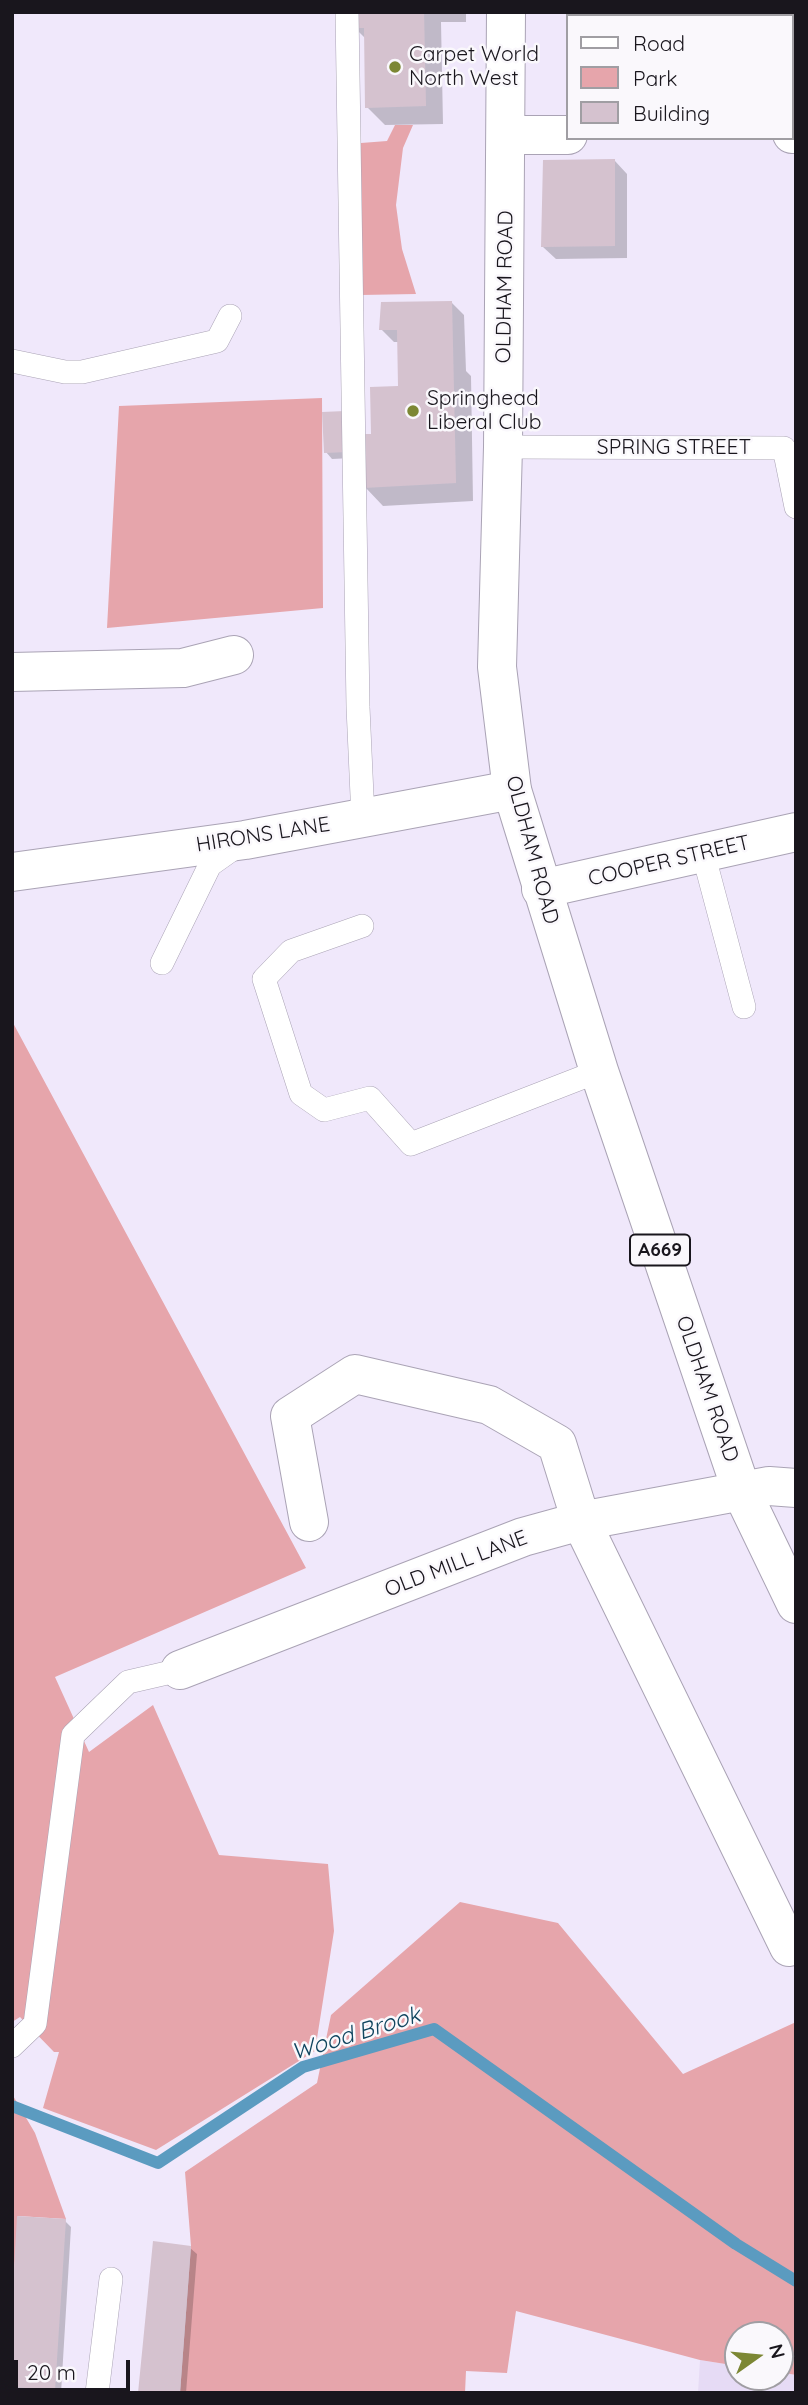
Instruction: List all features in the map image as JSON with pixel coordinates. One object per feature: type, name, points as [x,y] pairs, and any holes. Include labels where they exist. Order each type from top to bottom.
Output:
[{"type":"street","name":"OLDHAM ROAD","points":[[506,12],[503,447],[497,667],[512,790],[599,1071],[742,1492],[796,1604]]},
{"type":"street","points":[[506,135],[566,135]]},
{"type":"street","points":[[12,673],[183,668],[234,655]]},
{"type":"street","name":"HIRONS LANE","points":[[12,872],[245,840],[512,790]]},
{"type":"street","name":"COOPER STREET","points":[[541,889],[796,832]]},
{"type":"street","points":[[309,1522],[290,1416],[355,1374],[489,1405],[557,1444],[581,1521],[789,1947]]},
{"type":"street","name":"OLD MILL LANE","points":[[180,1670],[523,1537],[581,1521],[769,1486],[796,1488]]},
{"type":"lane","points":[[347,12],[358,707],[363,818]]},
{"type":"lane","points":[[12,361],[65,372],[82,372],[217,341],[230,316]]},
{"type":"lane","name":"SPRING STREET","points":[[503,447],[784,449],[796,508]]},
{"type":"lane","points":[[162,963],[210,865],[245,840]]},
{"type":"lane","points":[[703,853],[744,1007]]},
{"type":"lane","points":[[362,926],[291,951],[264,979],[301,1094],[324,1110],[370,1098],[411,1144],[599,1071]]},
{"type":"lane","points":[[12,2046],[35,2024],[73,1734],[128,1682],[180,1670]]},
{"type":"lane","points":[[97,2393],[111,2279]]},
{"type":"shaded area","points":[[700,2360],[724,2364],[724,2391],[794,2391],[796,2375],[796,2393],[698,2393]]},
{"type":"green space","points":[[395,125],[413,125],[403,148],[396,205],[402,249],[416,294],[361,295],[361,143],[387,141]]},
{"type":"green space","points":[[322,398],[323,608],[107,628],[119,406]]},
{"type":"green space","points":[[12,1021],[306,1568],[55,1677],[89,1752],[153,1705],[219,1855],[328,1864],[334,1931],[315,2051],[156,2150],[43,2108],[59,2052],[54,2052],[20,2017],[12,2022]]},
{"type":"green space","points":[[460,1902],[558,1923],[683,2074],[796,2022],[796,2375],[794,2321],[724,2321],[724,2364],[700,2360],[516,2311],[507,2373],[466,2371],[465,2393],[180,2393],[191,2246],[185,2172],[317,2083],[331,2015]]},
{"type":"green space","points":[[12,2094],[35,2133],[66,2219],[18,2216],[12,2304]]},
{"type":"building","name":"Carpet World North West","points":[[352,12],[424,12],[426,106],[365,108],[364,28],[352,28]]},
{"type":"building","points":[[615,159],[615,246],[541,247],[543,160]]},
{"type":"building","name":"Springhead Liberal Club","points":[[452,301],[456,483],[363,488],[361,434],[371,434],[370,387],[398,386],[397,330],[379,330],[381,302]]},
{"type":"building","points":[[345,411],[347,452],[324,453],[322,412]]},
{"type":"building","points":[[17,2216],[66,2219],[55,2390],[12,2387],[12,2304]]},
{"type":"building","points":[[153,2241],[191,2246],[180,2393],[138,2393]]},
{"type":"waterway","name":"Wood Brook","points":[[12,2106],[158,2163],[303,2067],[434,2029],[736,2244],[796,2281]]},
{"type":"place","name":"Carpet World North West","points":[[395,67]]},
{"type":"place","name":"Springhead Liberal Club","points":[[413,411]]}]
